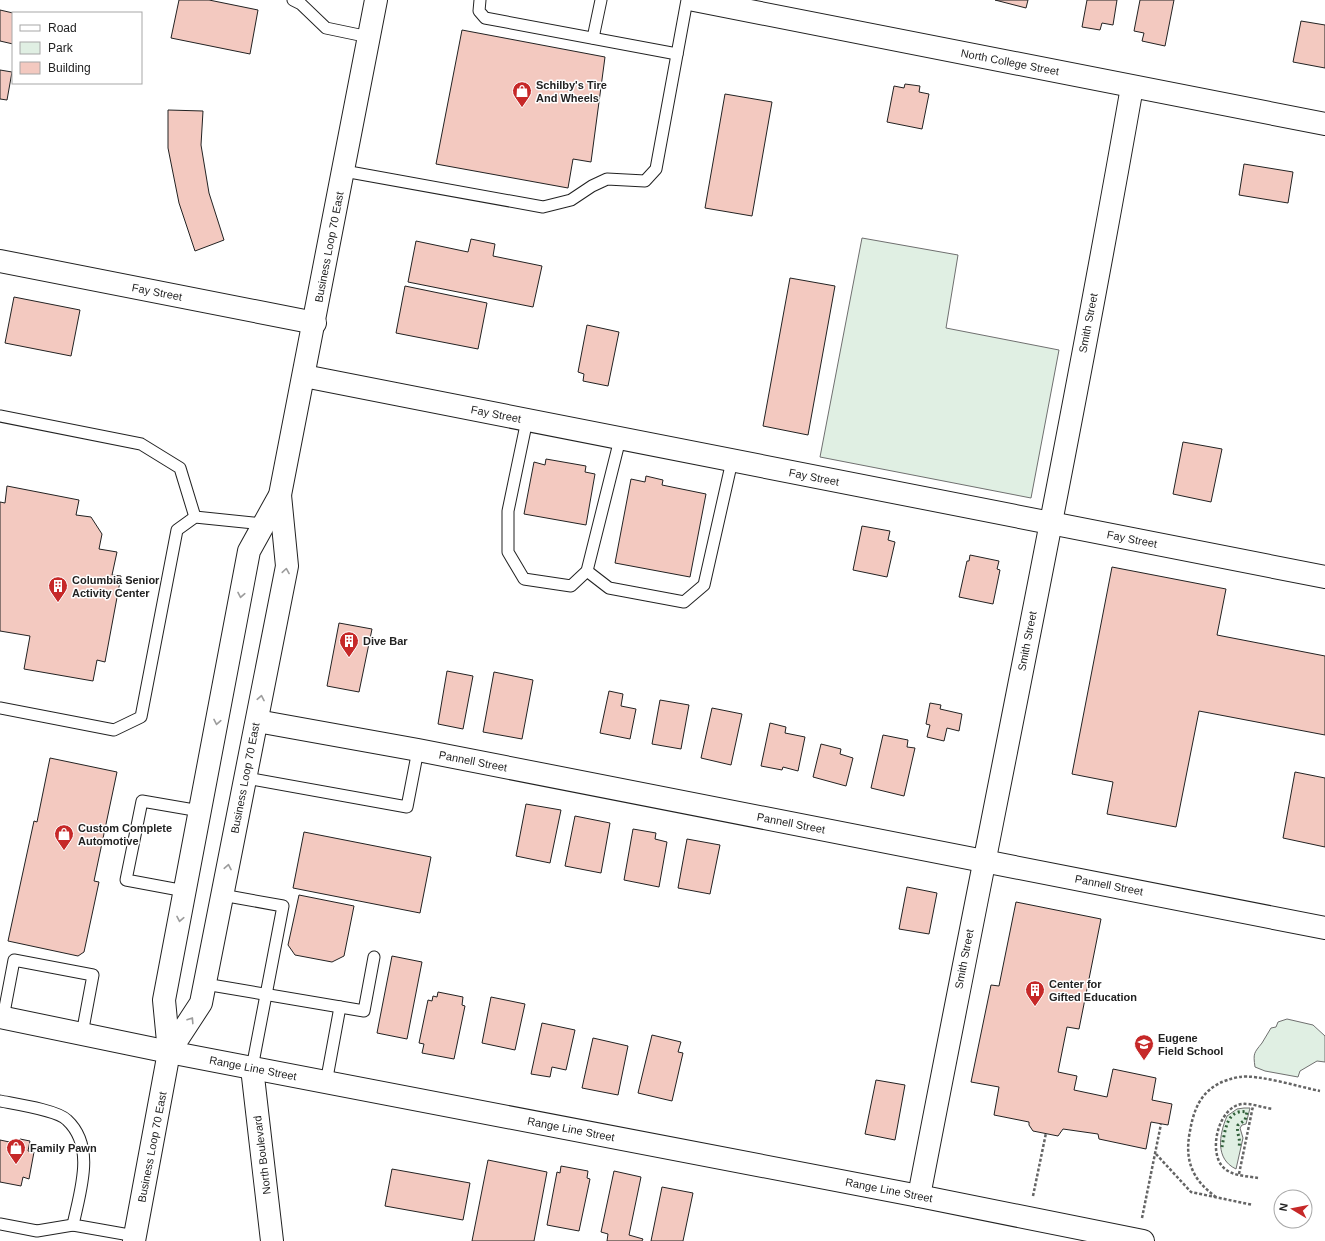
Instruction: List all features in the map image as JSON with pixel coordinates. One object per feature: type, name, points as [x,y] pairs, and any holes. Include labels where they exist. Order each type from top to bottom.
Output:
[{"type":"street","name":"Business Loop 70 East","points":[[170,1052],[201,1003],[246,778],[287,566],[280,495],[376,0]]},
{"type":"street","name":"North College Street","points":[[694,0],[1325,124]]},
{"type":"street","name":"Smith Street","points":[[919,1196],[983,860],[1051,523],[1132,87]]},
{"type":"street","name":"Fay Street","points":[[0,261],[314,324]]},
{"type":"street","name":"Fay Street","points":[[304,376],[1325,576]]},
{"type":"street","name":"Business Loop 70 East","points":[[134,1239],[170,1052],[164,1000],[249,551],[280,495]]},
{"type":"street","name":"Pannell Street","points":[[256,721],[418,750],[1325,928]]},
{"type":"street","name":"Range Line Street","points":[[2,1017],[326,1083],[919,1196],[1140,1241]]},
{"type":"street","name":"North Boulevard","points":[[252,1068],[272,1241]]},
{"type":"lane","points":[[293,0],[301,4],[326,28],[369,37]]},
{"type":"lane","points":[[480,0],[479,10],[485,18],[677,54]]},
{"type":"lane","points":[[592,38],[601,0]]},
{"type":"lane","points":[[344,171],[543,207],[572,200],[592,186],[607,179],[645,181],[656,169],[687,0]]},
{"type":"lane","points":[[0,416],[141,444],[180,468],[196,516]]},
{"type":"lane","points":[[527,420],[508,511],[508,552],[524,579],[571,586],[586,571],[620,438]]},
{"type":"lane","points":[[586,571],[609,588],[684,602],[704,586],[732,461]]},
{"type":"lane","points":[[0,708],[114,730],[141,717],[177,530],[196,516],[264,524]]},
{"type":"lane","points":[[246,778],[407,807],[418,750]]},
{"type":"lane","points":[[185,891],[126,880],[142,801],[200,811]]},
{"type":"lane","points":[[222,895],[283,906],[252,1068]]},
{"type":"lane","points":[[205,984],[364,1011],[374,957]]},
{"type":"lane","points":[[2,1017],[14,960],[93,975],[82,1034]]},
{"type":"lane","points":[[326,1083],[340,1007]]},
{"type":"lane","points":[[0,1101],[40,1109],[67,1119],[81,1139],[85,1168],[73,1224]]},
{"type":"lane","points":[[0,1224],[37,1232],[73,1224],[134,1239]]},
{"type":"path","points":[[1216,1197],[1195,1176],[1188,1155],[1188,1142],[1193,1113],[1197,1105],[1206,1094],[1216,1084],[1241,1077],[1254,1077],[1320,1091]]},
{"type":"path","points":[[1258,1178],[1229,1172],[1222,1167],[1215,1153],[1220,1122],[1225,1113],[1233,1107],[1242,1104],[1273,1109]]},
{"type":"path","points":[[1239,1174],[1253,1106]]},
{"type":"path","points":[[1140,1241],[1161,1124]]},
{"type":"path","points":[[1028,1218],[1046,1133]]},
{"type":"path","points":[[1155,1153],[1191,1192],[1253,1205]]},
{"type":"green space","points":[[862,238],[958,255],[946,328],[1059,350],[1031,498],[820,457]]},
{"type":"green space","points":[[1287,1019],[1313,1025],[1325,1036],[1325,1062],[1317,1061],[1300,1071],[1298,1077],[1265,1071],[1255,1067],[1254,1059],[1257,1049],[1271,1028],[1276,1027],[1278,1022]]},
{"type":"green space","points":[[1250,1108],[1246,1124],[1242,1125],[1240,1128],[1243,1138],[1236,1169],[1229,1165],[1222,1153],[1221,1138],[1227,1116],[1237,1109]]},
{"type":"building","points":[[179,0],[209,0],[258,10],[250,54],[171,38]]},
{"type":"building","points":[[995,0],[1028,0],[1026,8]]},
{"type":"building","points":[[1087,0],[1117,0],[1113,25],[1102,23],[1100,30],[1082,27]]},
{"type":"building","points":[[1140,0],[1174,0],[1165,46],[1142,41],[1144,33],[1134,31]]},
{"type":"building","points":[[0,10],[12,13],[12,44],[0,41]]},
{"type":"building","points":[[1301,21],[1325,25],[1325,68],[1293,62]]},
{"type":"building","name":"Schilby's Tire And Wheels","points":[[462,30],[605,57],[591,162],[573,159],[568,188],[436,164]]},
{"type":"building","points":[[0,70],[12,72],[7,100],[0,99]]},
{"type":"building","points":[[905,84],[920,86],[919,92],[929,94],[922,129],[887,122],[894,86],[904,88]]},
{"type":"building","points":[[725,94],[772,102],[752,216],[705,208]]},
{"type":"building","points":[[168,110],[203,111],[201,145],[209,193],[224,240],[195,251],[179,203],[168,148]]},
{"type":"building","points":[[1244,164],[1293,172],[1288,203],[1239,195]]},
{"type":"building","points":[[471,239],[495,244],[493,256],[542,266],[533,307],[408,282],[416,241],[468,252]]},
{"type":"building","points":[[790,278],[835,286],[808,435],[763,426]]},
{"type":"building","points":[[405,286],[487,303],[478,349],[396,333]]},
{"type":"building","points":[[14,297],[80,310],[71,356],[5,343]]},
{"type":"building","points":[[587,325],[619,332],[608,386],[583,381],[584,374],[578,372]]},
{"type":"building","points":[[1183,442],[1222,449],[1211,502],[1173,494]]},
{"type":"building","points":[[546,459],[586,466],[585,472],[595,474],[586,525],[524,514],[534,462],[545,465]]},
{"type":"building","points":[[646,476],[663,480],[662,485],[706,494],[690,577],[615,563],[631,479],[645,482]]},
{"type":"building","name":"Columbia Senior Activity Center","points":[[7,486],[79,500],[76,515],[91,517],[102,534],[99,549],[117,552],[112,575],[121,576],[105,662],[97,660],[93,681],[24,669],[30,636],[0,631],[0,502],[5,503]]},
{"type":"building","points":[[862,526],[890,531],[888,540],[895,542],[887,577],[853,570]]},
{"type":"building","points":[[970,555],[999,561],[997,569],[1000,570],[993,604],[959,597],[967,561],[969,561]]},
{"type":"building","points":[[1112,567],[1226,589],[1217,635],[1325,656],[1325,735],[1199,711],[1176,827],[1107,814],[1113,782],[1072,774]]},
{"type":"building","name":"Dive Bar","points":[[339,623],[372,629],[359,692],[327,686]]},
{"type":"building","points":[[447,671],[473,676],[463,729],[438,724]]},
{"type":"building","points":[[494,672],[533,680],[522,739],[483,732]]},
{"type":"building","points":[[609,691],[623,694],[621,706],[636,709],[630,739],[600,733]]},
{"type":"building","points":[[660,700],[689,705],[681,749],[652,744]]},
{"type":"building","points":[[930,703],[941,705],[940,709],[962,714],[959,731],[947,728],[944,741],[927,737],[930,725],[926,724]]},
{"type":"building","points":[[712,708],[742,714],[731,765],[701,758]]},
{"type":"building","points":[[770,723],[786,727],[785,733],[805,737],[798,771],[783,767],[782,770],[761,766]]},
{"type":"building","points":[[883,735],[908,740],[907,747],[915,748],[904,796],[871,788]]},
{"type":"building","points":[[821,744],[841,749],[840,754],[853,758],[846,786],[813,777]]},
{"type":"building","name":"Custom Complete Automotive","points":[[50,758],[117,772],[94,881],[99,882],[84,952],[78,956],[8,941],[34,821],[37,822]]},
{"type":"building","points":[[1295,772],[1325,778],[1325,847],[1283,838]]},
{"type":"building","points":[[526,804],[561,810],[550,863],[516,856]]},
{"type":"building","points":[[575,816],[610,823],[601,873],[565,866]]},
{"type":"building","points":[[633,829],[656,833],[655,839],[667,842],[659,887],[624,880]]},
{"type":"building","points":[[304,832],[431,857],[420,913],[293,888]]},
{"type":"building","points":[[687,839],[720,845],[710,894],[678,888]]},
{"type":"building","points":[[907,887],[937,893],[929,934],[899,929]]},
{"type":"building","points":[[299,895],[354,906],[344,956],[332,962],[295,955],[288,945]]},
{"type":"building","name":"Center for Gifted Education","points":[[1016,902],[1101,919],[1079,1029],[1067,1027],[1058,1072],[1077,1076],[1074,1090],[1107,1097],[1113,1069],[1156,1078],[1152,1100],[1172,1104],[1168,1125],[1151,1122],[1146,1149],[1099,1139],[1098,1134],[1063,1129],[1058,1136],[1033,1131],[1029,1125],[1029,1122],[994,1115],[999,1087],[971,1082],[991,985],[999,986]]},
{"type":"building","points":[[392,956],[422,962],[407,1039],[377,1033]]},
{"type":"building","points":[[438,992],[463,997],[462,1005],[465,1006],[454,1059],[422,1053],[424,1044],[419,1043],[428,1000],[432,1001],[433,996],[437,997]]},
{"type":"building","points":[[491,997],[525,1004],[515,1050],[482,1043]]},
{"type":"building","points":[[542,1023],[575,1030],[566,1070],[552,1067],[550,1077],[531,1074]]},
{"type":"building","points":[[652,1035],[681,1042],[678,1052],[683,1053],[672,1101],[638,1093]]},
{"type":"building","points":[[593,1038],[628,1046],[618,1095],[582,1088]]},
{"type":"building","points":[[876,1080],[905,1085],[895,1140],[865,1134]]},
{"type":"building","name":"Family Pawn","points":[[20,1139],[30,1141],[28,1151],[34,1152],[29,1179],[23,1177],[21,1186],[0,1182],[0,1140],[19,1144]]},
{"type":"building","points":[[488,1160],[547,1172],[534,1241],[472,1241]]},
{"type":"building","points":[[561,1166],[588,1171],[587,1178],[590,1179],[579,1231],[547,1225],[557,1172],[560,1173]]},
{"type":"building","points":[[392,1169],[470,1183],[463,1220],[385,1206]]},
{"type":"building","points":[[614,1171],[641,1177],[629,1235],[643,1239],[642,1241],[607,1241],[608,1234],[601,1232]]},
{"type":"building","points":[[662,1187],[693,1193],[683,1241],[651,1241]]},
{"type":"hedge","points":[[1222,1147],[1226,1128],[1231,1117],[1240,1112],[1247,1112],[1245,1120],[1238,1125],[1239,1147]]},
{"type":"place","name":"Schilby's Tire And Wheels","points":[[522,108]]},
{"type":"place","name":"Columbia Senior Activity Center","points":[[58,603]]},
{"type":"place","name":"Dive Bar","points":[[349,658]]},
{"type":"place","name":"Custom Complete Automotive","points":[[64,851]]},
{"type":"place","name":"Center for Gifted Education","points":[[1035,1007]]},
{"type":"place","name":"Eugene Field School","points":[[1144,1061]]},
{"type":"place","name":"Family Pawn","points":[[16,1165]]}]
